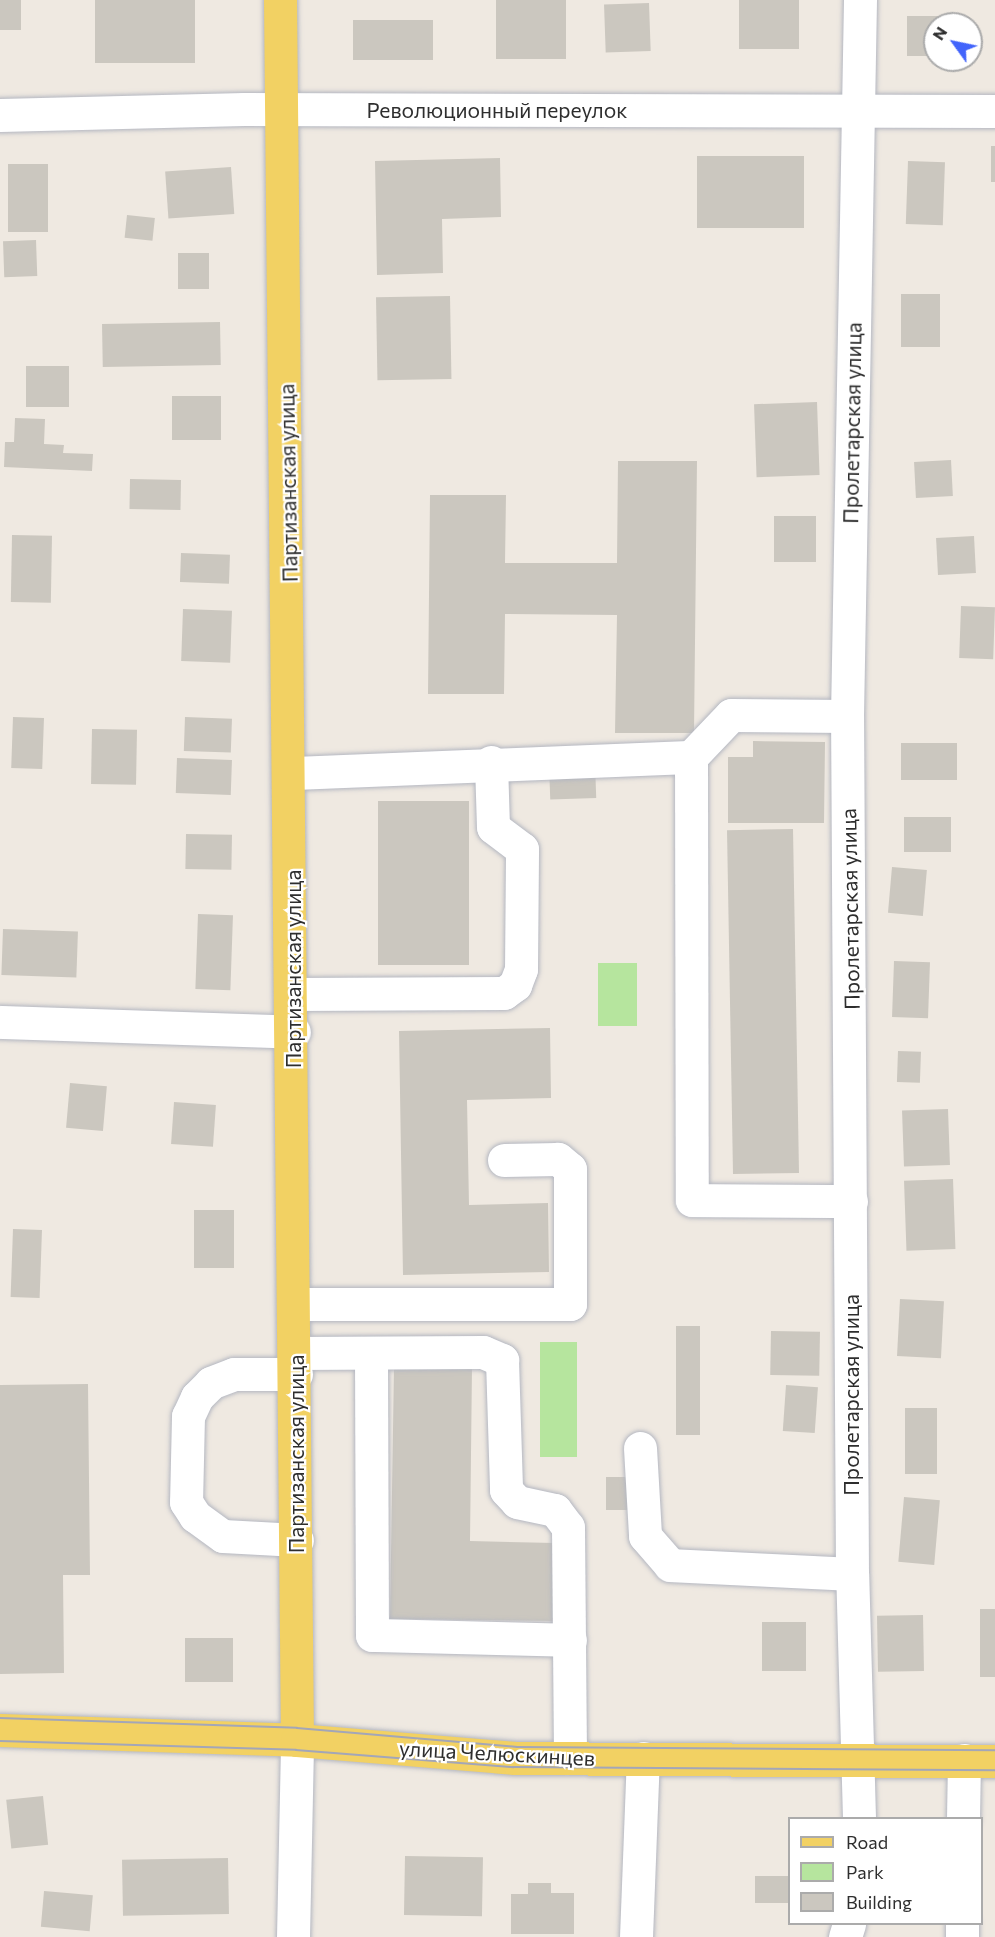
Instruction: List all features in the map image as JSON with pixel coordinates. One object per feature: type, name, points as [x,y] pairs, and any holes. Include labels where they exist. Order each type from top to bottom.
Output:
[{"type":"main road","name":"Партизанская улица","points":[[280,0],[292,773],[297,1740]]},
{"type":"main road","name":"улица Челюскинцев","points":[[0,1730],[297,1740],[570,1758],[980,1761]]},
{"type":"street","name":"Пролетарская улица","points":[[859,1817],[852,1574],[847,716],[860,110],[860,0]]},
{"type":"street","name":"Революционный переулок","points":[[0,115],[283,109],[995,111]]},
{"type":"street","points":[[847,716],[731,715],[691,757],[692,1200],[851,1201]]},
{"type":"street","points":[[292,773],[481,768],[491,762],[691,757]]},
{"type":"street","points":[[294,994],[504,993],[515,985],[521,969],[522,849],[493,827],[491,762]]},
{"type":"street","points":[[0,1022],[294,1032]]},
{"type":"street","points":[[295,1304],[570,1304],[570,1169],[558,1159],[504,1160]]},
{"type":"street","points":[[297,1540],[223,1536],[195,1516],[186,1502],[188,1416],[197,1397],[211,1383],[234,1374],[296,1363],[379,1369],[483,1352],[502,1360],[504,1484],[517,1502],[555,1510],[566,1521],[570,1640],[570,1758]]},
{"type":"street","points":[[379,1369],[372,1635],[570,1640]]},
{"type":"street","points":[[640,1448],[645,1536],[670,1565],[852,1574]]},
{"type":"street","name":"Партизанская улица","points":[[293,1937],[297,1740]]},
{"type":"street","points":[[636,1937],[643,1758]]},
{"type":"street","points":[[963,1817],[980,1761]]},
{"type":"green space","points":[[598,963],[637,963],[637,1026],[598,1026]]},
{"type":"green space","points":[[540,1342],[577,1342],[577,1457],[540,1457]]},
{"type":"building","points":[[0,0],[21,0],[21,30],[0,30]]},
{"type":"building","points":[[95,0],[195,0],[195,63],[95,63]]},
{"type":"building","points":[[496,0],[566,0],[566,59],[496,59]]},
{"type":"building","points":[[739,0],[799,0],[799,49],[739,49]]},
{"type":"building","points":[[649,3],[651,51],[606,53],[604,5]]},
{"type":"building","points":[[907,16],[923,16],[923,56],[907,56]]},
{"type":"building","points":[[353,20],[433,20],[433,60],[353,60]]},
{"type":"building","points":[[991,146],[995,146],[995,182],[991,182]]},
{"type":"building","points":[[697,156],[804,156],[804,228],[697,228]]},
{"type":"building","points":[[500,158],[501,217],[442,219],[443,273],[377,275],[375,161]]},
{"type":"building","points":[[908,161],[945,162],[943,225],[906,224]]},
{"type":"building","points":[[8,164],[48,164],[48,232],[8,232]]},
{"type":"building","points":[[231,167],[234,214],[168,218],[165,172]]},
{"type":"building","points":[[127,215],[155,218],[152,241],[125,238]]},
{"type":"building","points":[[36,240],[37,276],[4,277],[3,241]]},
{"type":"building","points":[[178,253],[209,253],[209,289],[178,289]]},
{"type":"building","points":[[901,294],[940,294],[940,347],[901,347]]},
{"type":"building","points":[[450,296],[451,379],[377,380],[376,297]]},
{"type":"building","points":[[220,322],[221,365],[103,367],[102,324]]},
{"type":"building","points":[[26,366],[69,366],[69,407],[26,407]]},
{"type":"building","points":[[172,396],[221,396],[221,440],[172,440]]},
{"type":"building","points":[[817,402],[820,475],[757,477],[754,404]]},
{"type":"building","points":[[15,418],[45,419],[44,444],[64,445],[63,453],[93,454],[92,471],[4,467],[5,442],[14,442]]},
{"type":"building","points":[[951,460],[953,496],[916,498],[914,462]]},
{"type":"building","points":[[618,461],[697,461],[694,733],[615,733],[617,615],[505,614],[504,694],[428,694],[430,495],[506,495],[505,563],[617,563]]},
{"type":"building","points":[[130,479],[181,480],[180,510],[129,509]]},
{"type":"building","points":[[774,516],[816,516],[816,562],[774,562]]},
{"type":"building","points":[[12,535],[52,536],[51,603],[11,602]]},
{"type":"building","points":[[974,536],[976,573],[938,575],[936,538]]},
{"type":"building","points":[[181,553],[230,555],[229,584],[180,582]]},
{"type":"building","points":[[961,606],[995,607],[993,659],[959,658]]},
{"type":"building","points":[[183,609],[232,611],[230,663],[181,661]]},
{"type":"building","points":[[13,717],[44,718],[42,769],[11,768]]},
{"type":"building","points":[[185,717],[232,719],[231,753],[184,751]]},
{"type":"building","points":[[92,729],[137,730],[136,785],[91,784]]},
{"type":"building","points":[[753,741],[825,742],[824,823],[728,823],[728,757],[753,757]]},
{"type":"building","points":[[901,743],[957,743],[957,780],[901,780]]},
{"type":"building","points":[[177,758],[232,760],[231,795],[176,793]]},
{"type":"building","points":[[595,763],[596,798],[550,800],[549,765]]},
{"type":"building","points":[[378,801],[469,801],[469,965],[378,965]]},
{"type":"building","points":[[904,817],[951,817],[951,852],[904,852]]},
{"type":"building","points":[[793,829],[799,1173],[733,1174],[727,830]]},
{"type":"building","points":[[186,834],[232,835],[231,870],[185,869]]},
{"type":"building","points":[[892,867],[927,870],[923,916],[888,913]]},
{"type":"building","points":[[198,914],[233,915],[230,990],[195,989]]},
{"type":"building","points":[[3,929],[78,932],[76,978],[1,975]]},
{"type":"building","points":[[894,961],[930,962],[928,1018],[892,1017]]},
{"type":"building","points":[[550,1028],[551,1098],[467,1100],[469,1205],[548,1203],[549,1272],[403,1275],[399,1031]]},
{"type":"building","points":[[898,1051],[921,1052],[920,1083],[897,1082]]},
{"type":"building","points":[[70,1083],[107,1086],[103,1131],[66,1128]]},
{"type":"building","points":[[174,1102],[216,1105],[213,1147],[171,1144]]},
{"type":"building","points":[[948,1109],[950,1165],[904,1167],[902,1111]]},
{"type":"building","points":[[953,1179],[955,1249],[906,1251],[904,1181]]},
{"type":"building","points":[[194,1210],[234,1210],[234,1268],[194,1268]]},
{"type":"building","points":[[13,1229],[42,1230],[40,1298],[11,1297]]},
{"type":"building","points":[[900,1299],[944,1301],[941,1358],[897,1356]]},
{"type":"building","points":[[676,1326],[700,1326],[700,1435],[676,1435]]},
{"type":"building","points":[[771,1331],[820,1332],[819,1376],[770,1375]]},
{"type":"building","points":[[394,1366],[472,1367],[470,1541],[555,1543],[561,1621],[390,1619]]},
{"type":"building","points":[[88,1384],[90,1575],[63,1575],[64,1673],[0,1674],[0,1385]]},
{"type":"building","points":[[786,1385],[818,1387],[815,1433],[783,1431]]},
{"type":"building","points":[[905,1408],[937,1408],[937,1474],[905,1474]]},
{"type":"building","points":[[606,1477],[630,1477],[630,1510],[606,1510]]},
{"type":"building","points":[[904,1497],[940,1500],[934,1565],[898,1562]]},
{"type":"building","points":[[980,1609],[995,1609],[995,1677],[980,1677]]},
{"type":"building","points":[[923,1615],[924,1671],[878,1672],[877,1616]]},
{"type":"building","points":[[762,1622],[806,1622],[806,1671],[762,1671]]},
{"type":"building","points":[[185,1638],[233,1638],[233,1682],[185,1682]]},
{"type":"building","points":[[43,1796],[48,1845],[11,1849],[6,1800]]},
{"type":"building","points":[[405,1856],[483,1857],[482,1916],[404,1915]]},
{"type":"building","points":[[228,1858],[229,1914],[123,1916],[122,1860]]},
{"type":"building","points":[[755,1876],[788,1876],[788,1903],[755,1903]]},
{"type":"building","points":[[528,1883],[551,1883],[551,1893],[574,1893],[574,1934],[511,1934],[511,1894],[528,1894]]},
{"type":"building","points":[[44,1891],[93,1895],[90,1931],[41,1927]]},
{"type":"tram line","points":[[0,1718],[297,1728],[517,1747],[995,1750]]},
{"type":"tram line","points":[[0,1741],[296,1750],[513,1767],[995,1770]]}]
